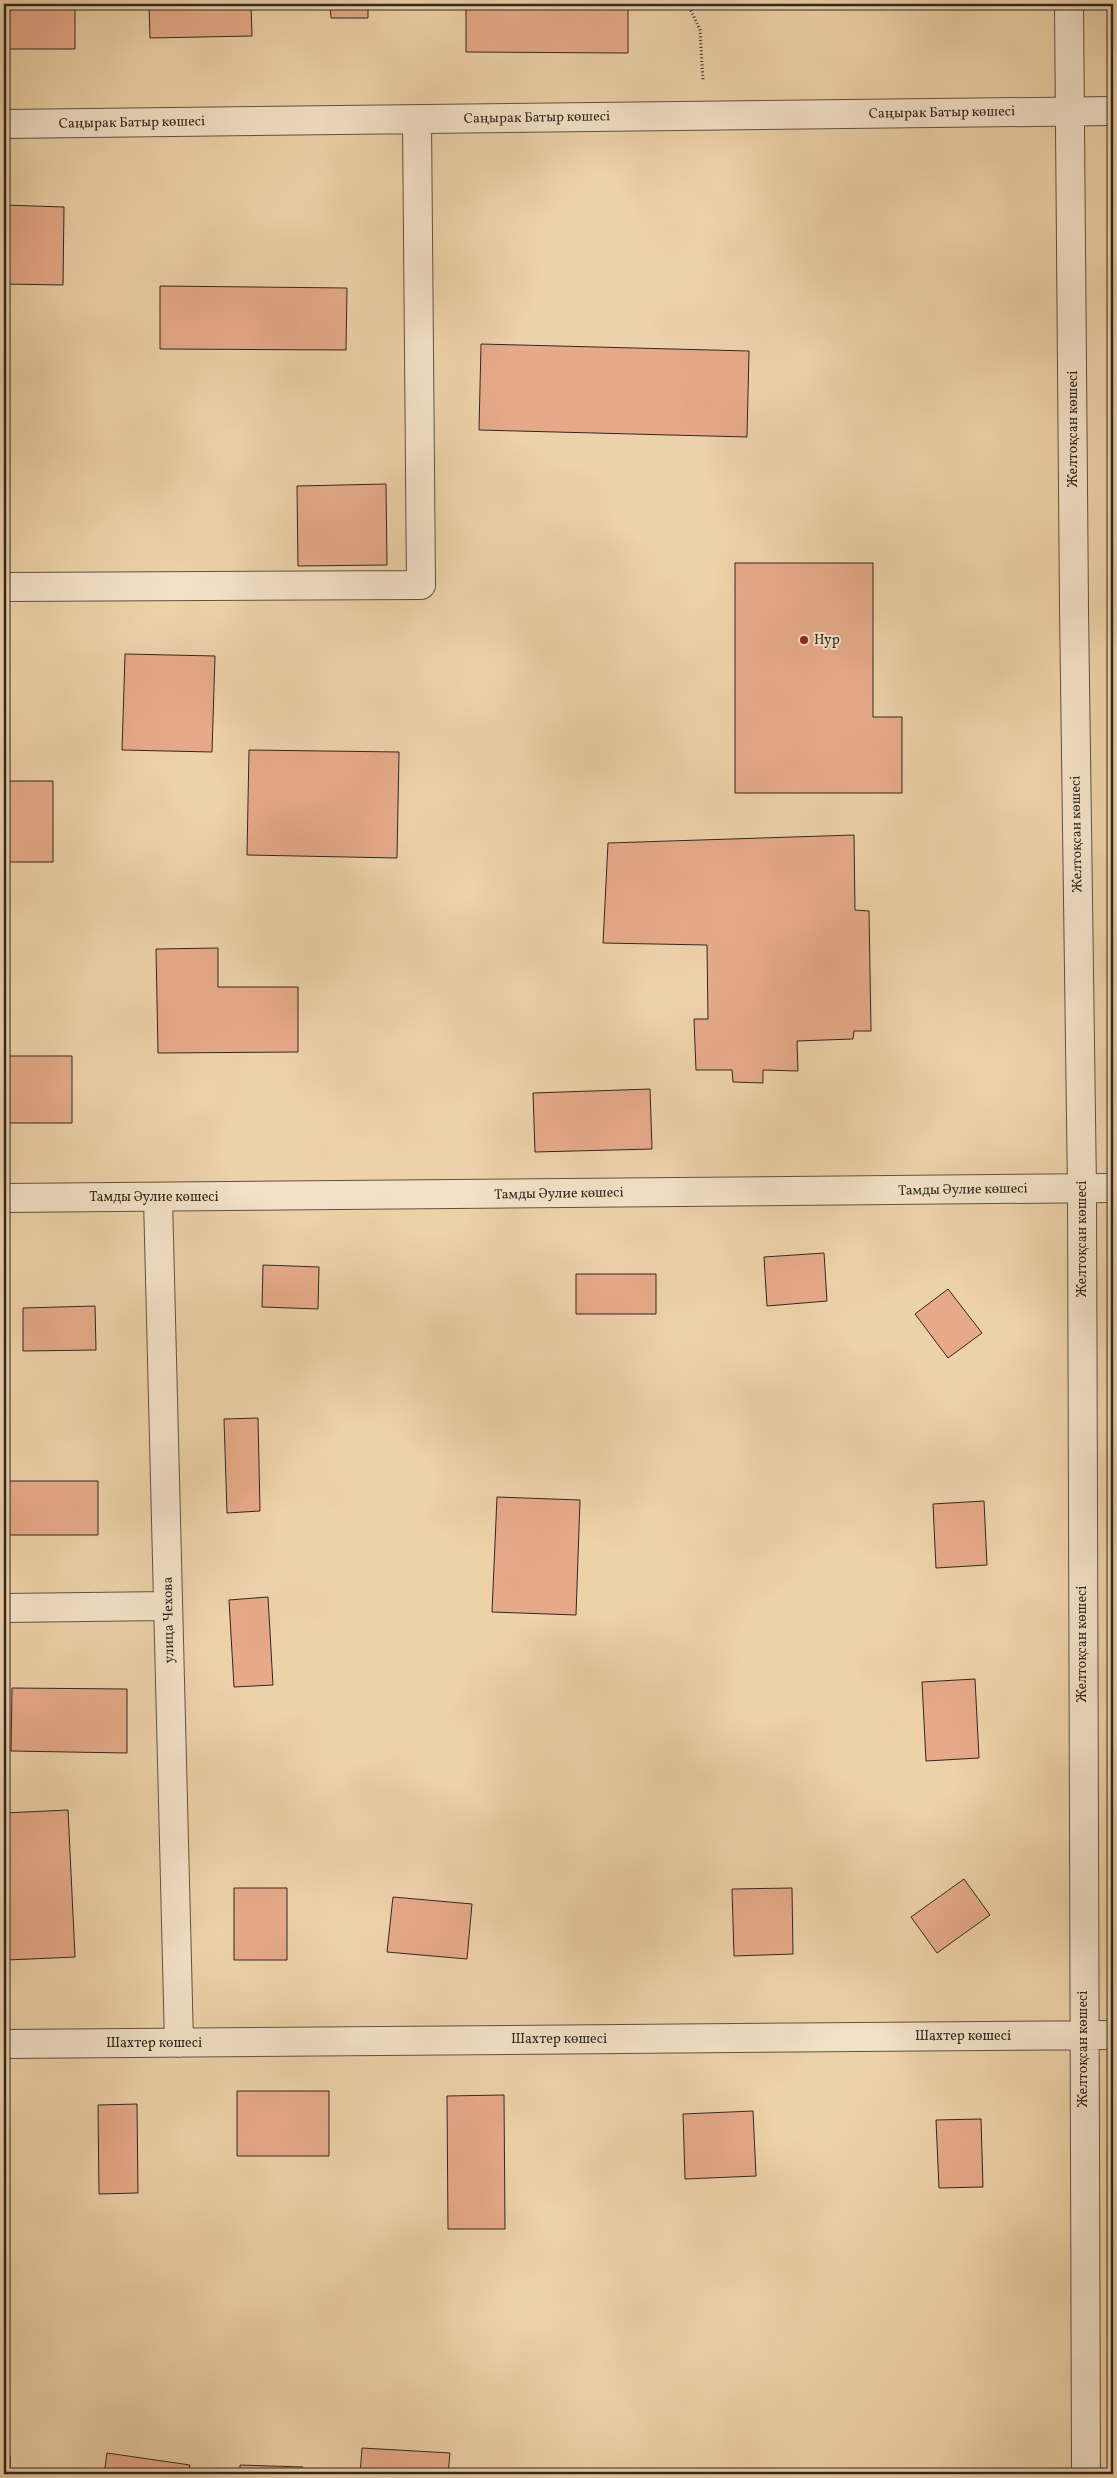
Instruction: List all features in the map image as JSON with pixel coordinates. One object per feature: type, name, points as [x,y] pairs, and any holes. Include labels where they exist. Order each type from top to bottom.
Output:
[{"type":"street","name":"Желтоқсан көшесі","points":[[1069,4],[1074,608],[1082,1188],[1083,2035],[1086,2474]]},
{"type":"street","name":"Саңырак Батыр көшесі","points":[[4,124],[1113,111]]},
{"type":"street","points":[[4,587],[421,584],[417,120]]},
{"type":"street","name":"Тамды Әулие көшесі","points":[[4,1198],[1113,1188]]},
{"type":"street","name":"улица Чехова","points":[[158,1198],[179,2043]]},
{"type":"street","points":[[4,1608],[168,1606]]},
{"type":"street","name":"Шахтер көшесі","points":[[4,2044],[1113,2034]]},
{"type":"path","points":[[688,4],[700,30],[706,116]]},
{"type":"building","points":[[4,4],[75,4],[75,49],[4,49]]},
{"type":"building","points":[[149,4],[251,4],[252,36],[150,38]]},
{"type":"building","points":[[330,4],[368,4],[368,18],[331,18]]},
{"type":"building","points":[[466,8],[628,9],[628,53],[466,52]]},
{"type":"building","points":[[4,205],[64,207],[63,285],[4,284]]},
{"type":"building","points":[[160,286],[347,288],[346,350],[160,349]]},
{"type":"building","points":[[481,344],[749,351],[747,437],[479,430]]},
{"type":"building","points":[[386,484],[387,565],[298,566],[297,486]]},
{"type":"building","name":"Нур","points":[[735,563],[873,563],[873,717],[902,717],[902,793],[735,793]]},
{"type":"building","points":[[125,654],[215,656],[212,752],[122,750]]},
{"type":"building","points":[[249,750],[399,752],[397,858],[247,855]]},
{"type":"building","points":[[4,781],[53,781],[53,862],[4,862]]},
{"type":"building","points":[[854,835],[855,910],[869,911],[871,1031],[854,1031],[853,1039],[797,1041],[798,1071],[763,1070],[763,1083],[733,1082],[732,1070],[696,1070],[694,1019],[708,1019],[707,945],[603,943],[608,843]]},
{"type":"building","points":[[218,948],[218,987],[298,987],[298,1052],[158,1053],[156,949]]},
{"type":"building","points":[[4,1056],[72,1056],[72,1123],[4,1123]]},
{"type":"building","points":[[650,1089],[652,1149],[535,1152],[533,1093]]},
{"type":"building","points":[[824,1253],[827,1301],[767,1306],[764,1257]]},
{"type":"building","points":[[263,1265],[319,1267],[318,1309],[262,1307]]},
{"type":"building","points":[[576,1274],[656,1274],[656,1314],[576,1314]]},
{"type":"building","points":[[948,1289],[982,1333],[948,1358],[915,1314]]},
{"type":"building","points":[[95,1306],[96,1350],[23,1351],[23,1308]]},
{"type":"building","points":[[258,1418],[260,1511],[227,1513],[224,1419]]},
{"type":"building","points":[[7,1481],[98,1481],[98,1535],[6,1535]]},
{"type":"building","points":[[497,1497],[580,1500],[576,1615],[492,1612]]},
{"type":"building","points":[[984,1501],[987,1565],[936,1568],[933,1504]]},
{"type":"building","points":[[268,1597],[273,1685],[234,1687],[229,1600]]},
{"type":"building","points":[[975,1679],[979,1758],[926,1761],[922,1682]]},
{"type":"building","points":[[12,1688],[127,1689],[127,1753],[11,1751]]},
{"type":"building","points":[[68,1810],[75,1957],[7,1960],[4,1813]]},
{"type":"building","points":[[964,1879],[990,1915],[937,1953],[911,1917]]},
{"type":"building","points":[[234,1888],[287,1888],[287,1960],[234,1960]]},
{"type":"building","points":[[792,1888],[793,1954],[734,1956],[732,1889]]},
{"type":"building","points":[[393,1897],[472,1904],[467,1959],[387,1952]]},
{"type":"building","points":[[237,2091],[329,2091],[329,2156],[237,2156]]},
{"type":"building","points":[[504,2095],[505,2229],[448,2229],[447,2096]]},
{"type":"building","points":[[137,2104],[138,2193],[99,2194],[98,2105]]},
{"type":"building","points":[[753,2111],[756,2176],[685,2179],[683,2114]]},
{"type":"building","points":[[981,2119],[983,2187],[939,2188],[936,2120]]},
{"type":"building","points":[[362,2448],[450,2453],[448,2474],[360,2474]]},
{"type":"building","points":[[107,2453],[190,2465],[188,2474],[104,2474]]},
{"type":"building","points":[[4,2456],[10,2456],[10,2474],[4,2474]]},
{"type":"building","points":[[240,2465],[303,2467],[303,2474],[240,2474]]},
{"type":"place","name":"Нур","points":[[804,640]]}]
